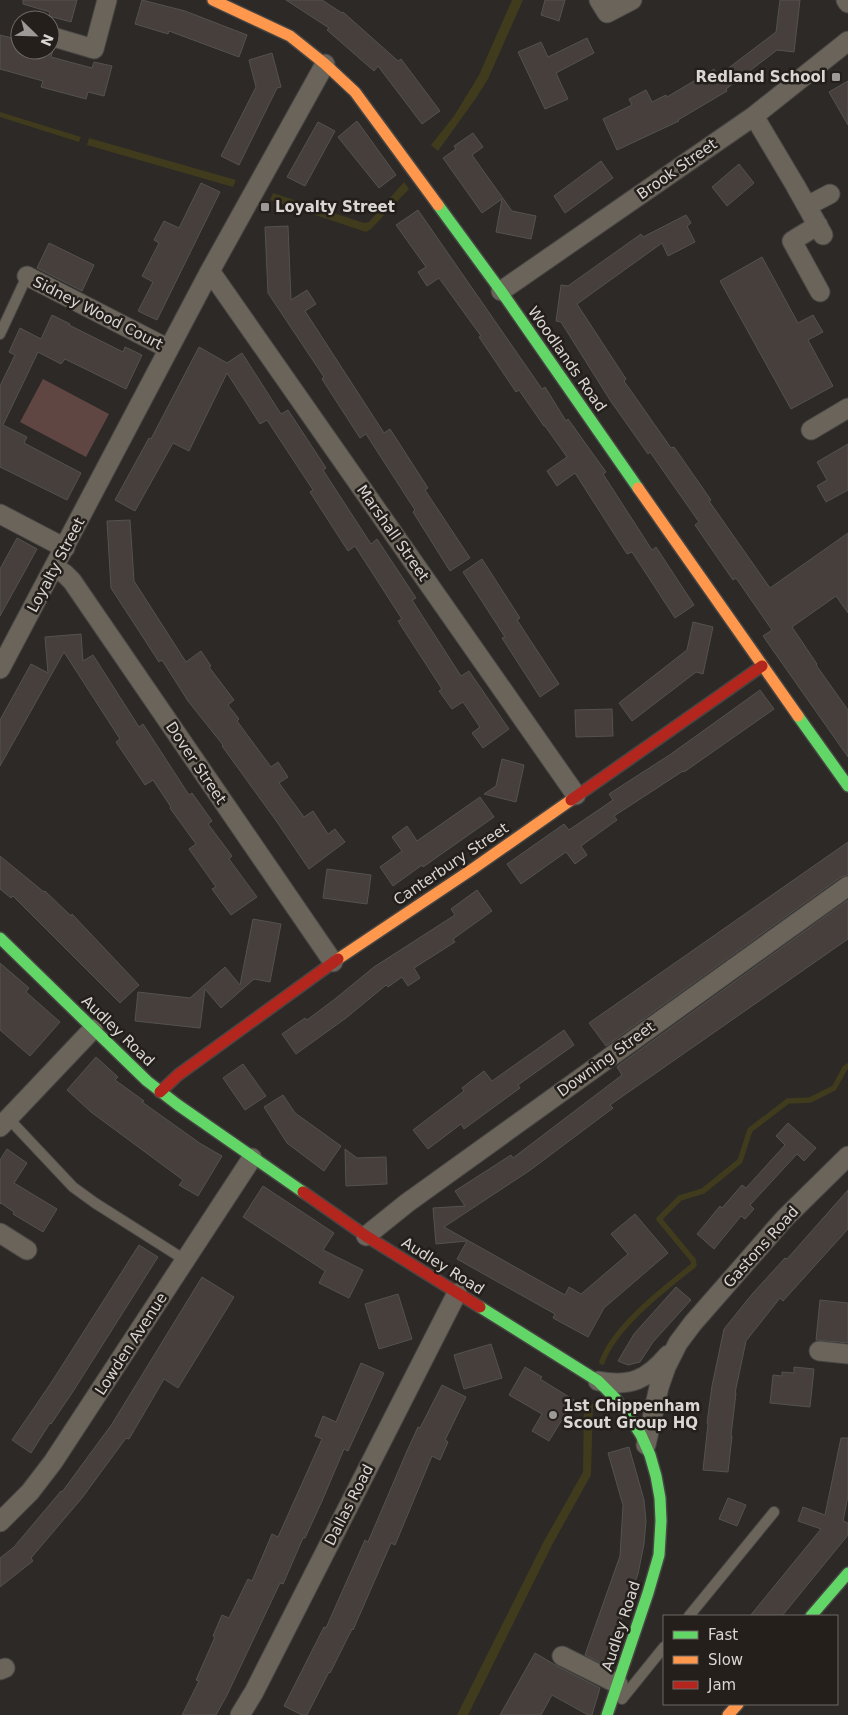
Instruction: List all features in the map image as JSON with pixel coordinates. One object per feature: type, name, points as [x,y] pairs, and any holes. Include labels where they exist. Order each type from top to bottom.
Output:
[{"type":"street","points":[[60,39],[94,48],[107,0]]},
{"type":"street","name":"Woodlands Road","points":[[213,0],[290,36],[325,64],[355,92],[502,291],[762,666],[848,786]]},
{"type":"street","points":[[600,0],[607,13],[632,0]]},
{"type":"street","name":"Brook Street","points":[[502,291],[754,116],[848,41]]},
{"type":"street","name":"Loyalty Street","points":[[0,669],[55,568],[210,271],[325,64]]},
{"type":"street","points":[[754,116],[821,230],[792,240],[820,292]]},
{"type":"street","points":[[808,206],[830,194]]},
{"type":"street","name":"Marshall Street","points":[[210,271],[576,795]]},
{"type":"street","name":"Sidney Wood Court","points":[[27,276],[169,349]]},
{"type":"street","points":[[811,430],[848,408]]},
{"type":"street","points":[[0,514],[65,548]]},
{"type":"street","name":"Dover Street","points":[[55,568],[72,581],[333,962]]},
{"type":"street","name":"Canterbury Street","points":[[160,1092],[178,1075],[333,962],[474,868],[762,666]]},
{"type":"street","name":"Downing Street","points":[[366,1236],[415,1197],[848,886]]},
{"type":"street","name":"Audley Road","points":[[0,938],[160,1092],[366,1236],[598,1381],[628,1412],[652,1460],[658,1484],[662,1516],[660,1546],[654,1576],[608,1715]]},
{"type":"street","points":[[4,1122],[94,1029]]},
{"type":"street","name":"Gastons Road","points":[[598,1381],[623,1383],[642,1378],[663,1361],[693,1323],[785,1218],[848,1156]]},
{"type":"street","name":"Lowden Avenue","points":[[0,1522],[30,1492],[53,1462],[252,1158]]},
{"type":"street","points":[[0,1233],[27,1250]]},
{"type":"street","name":"Dallas Road","points":[[240,1715],[258,1684],[457,1293]]},
{"type":"street","name":"Gastons Road","points":[[646,1445],[659,1387],[666,1367],[678,1343]]},
{"type":"street","points":[[819,1351],[848,1354]]},
{"type":"street","points":[[813,1615],[848,1573]]},
{"type":"street","points":[[562,1656],[618,1684]]},
{"type":"street","points":[[728,1715],[737,1705]]},
{"type":"lane","points":[[0,334],[27,276]]},
{"type":"lane","points":[[4,1122],[73,1187],[185,1260]]},
{"type":"lane","points":[[690,1615],[774,1512]]},
{"type":"lane","points":[[608,1715],[663,1648]]},
{"type":"shaded area","points":[[512,0],[523,0],[488,79],[438,151],[431,145],[454,116],[479,75]]},
{"type":"shaded area","points":[[0,112],[81,137],[79,142],[0,117]]},
{"type":"shaded area","points":[[89,138],[236,180],[233,187],[87,145]]},
{"type":"shaded area","points":[[404,182],[409,189],[366,232],[270,200],[273,193],[364,223],[369,222]]},
{"type":"shaded area","points":[[43,379],[109,414],[86,457],[20,422]]},
{"type":"shaded area","points":[[584,1400],[593,1404],[591,1475],[552,1545],[468,1715],[457,1715],[544,1541],[583,1472]]},
{"type":"building","points":[[23,0],[77,0],[71,22],[60,19],[60,10],[43,10],[23,4]]},
{"type":"building","points":[[142,0],[185,11],[247,35],[239,57],[169,31],[168,34],[135,24]]},
{"type":"building","points":[[286,0],[322,0],[343,12],[398,61],[401,59],[440,111],[422,124],[378,66],[374,71],[327,30],[329,28]]},
{"type":"building","points":[[545,0],[565,0],[559,21],[541,15]]},
{"type":"building","points":[[780,0],[800,0],[794,52],[777,50],[726,89],[727,91],[679,121],[617,150],[603,119],[632,105],[629,99],[646,90],[652,102],[666,95],[667,97],[714,69],[718,76],[776,32]]},
{"type":"building","points":[[0,35],[10,38],[10,60],[60,59],[92,68],[94,62],[112,66],[104,96],[88,92],[86,99],[41,87],[43,81],[0,69]]},
{"type":"building","points":[[587,38],[594,53],[556,73],[568,99],[545,109],[518,52],[541,42],[548,57]]},
{"type":"building","points":[[272,53],[281,87],[277,88],[239,165],[221,156],[256,87],[249,60]]},
{"type":"building","points":[[848,81],[848,125],[829,92]]},
{"type":"building","points":[[357,121],[396,175],[379,188],[338,137]]},
{"type":"building","points":[[318,122],[335,131],[305,186],[287,177]]},
{"type":"building","points":[[473,133],[483,147],[472,155],[512,211],[536,216],[531,239],[496,232],[502,199],[482,213],[443,158],[456,149],[454,146]]},
{"type":"building","points":[[601,161],[613,178],[565,213],[554,196]]},
{"type":"building","points":[[739,164],[754,183],[727,206],[712,187]]},
{"type":"building","points":[[201,183],[220,192],[157,320],[138,311],[153,282],[142,276],[159,243],[154,240],[164,221],[179,228]]},
{"type":"building","points":[[418,210],[542,389],[545,387],[566,421],[568,419],[606,472],[603,474],[652,550],[656,547],[694,605],[675,618],[632,552],[627,554],[575,473],[557,486],[547,471],[567,457],[519,390],[516,392],[479,337],[481,336],[439,278],[427,286],[418,272],[426,267],[396,225]]},
{"type":"building","points":[[686,215],[691,223],[687,226],[695,242],[668,256],[662,243],[577,304],[626,379],[624,381],[671,448],[674,447],[770,588],[848,533],[848,613],[836,596],[792,627],[848,710],[848,757],[763,636],[772,630],[736,578],[733,580],[695,525],[699,522],[650,452],[648,454],[610,400],[561,322],[556,321],[561,285],[568,286],[641,234],[643,237]]},
{"type":"building","points":[[288,226],[291,300],[307,290],[316,304],[305,311],[384,433],[390,429],[428,488],[425,490],[470,558],[450,571],[413,512],[415,510],[366,434],[360,438],[322,379],[324,377],[268,293],[265,227]]},
{"type":"building","points":[[49,243],[94,265],[82,291],[37,268]]},
{"type":"building","points":[[762,257],[798,323],[813,315],[823,332],[808,340],[833,386],[791,409],[720,281]]},
{"type":"building","points":[[52,315],[123,352],[125,347],[142,355],[126,389],[65,359],[61,364],[38,352],[3,425],[27,437],[24,443],[81,473],[67,500],[0,467],[0,386],[15,355],[9,352],[20,328],[41,339]]},
{"type":"building","points":[[199,347],[227,363],[242,353],[281,414],[288,410],[326,468],[323,470],[371,544],[377,539],[416,598],[412,600],[461,676],[469,671],[509,729],[483,748],[472,733],[480,727],[463,702],[452,709],[439,691],[442,689],[398,621],[402,619],[355,546],[348,551],[310,492],[313,490],[267,420],[260,424],[227,373],[189,451],[173,443],[135,511],[115,500],[149,438],[151,439]]},
{"type":"building","points":[[848,444],[848,490],[826,502],[817,486],[827,480],[817,462]]},
{"type":"building","points":[[130,520],[134,581],[186,662],[201,651],[211,666],[209,667],[234,700],[228,705],[239,719],[237,721],[271,767],[278,762],[288,777],[279,783],[304,817],[313,811],[328,834],[335,829],[345,842],[309,869],[223,745],[188,701],[162,660],[159,662],[111,588],[107,521]]},
{"type":"building","points":[[17,538],[37,549],[0,616],[0,569]]},
{"type":"building","points":[[482,559],[520,618],[517,620],[559,684],[540,697],[502,638],[505,637],[463,572]]},
{"type":"building","points":[[693,622],[713,627],[703,674],[696,672],[632,721],[619,703],[687,650]]},
{"type":"building","points":[[81,634],[83,661],[93,655],[139,727],[143,724],[189,795],[192,793],[212,821],[208,824],[232,856],[229,859],[257,897],[231,915],[212,889],[216,887],[189,849],[196,844],[170,808],[153,780],[145,785],[116,742],[120,739],[64,652],[0,766],[0,720],[31,664],[48,673],[45,637]]},
{"type":"building","points":[[760,690],[774,709],[684,772],[614,816],[617,820],[581,846],[587,855],[575,864],[566,852],[521,884],[507,864],[564,824],[569,830],[613,800],[609,794],[671,754]]},
{"type":"building","points":[[612,709],[613,736],[576,737],[575,710]]},
{"type":"building","points":[[502,759],[524,765],[516,802],[484,794],[496,786]]},
{"type":"building","points":[[480,797],[494,817],[393,886],[380,867],[402,851],[392,837],[407,826],[417,841]]},
{"type":"building","points":[[848,842],[848,875],[841,877],[606,1046],[589,1023]]},
{"type":"building","points":[[0,856],[45,891],[71,916],[72,914],[139,985],[120,1003],[13,896],[11,898],[0,889]]},
{"type":"building","points":[[327,869],[371,875],[367,904],[323,898]]},
{"type":"building","points":[[477,890],[492,911],[453,939],[455,942],[414,968],[420,978],[408,986],[402,977],[388,987],[386,985],[346,1018],[296,1054],[282,1034],[305,1018],[307,1020],[374,967],[455,915],[451,909]]},
{"type":"building","points":[[848,900],[848,939],[610,1105],[613,1108],[529,1171],[444,1227],[565,1295],[569,1287],[581,1294],[628,1254],[611,1234],[635,1214],[668,1253],[604,1308],[588,1337],[553,1318],[555,1314],[457,1259],[467,1241],[436,1244],[433,1208],[465,1206],[455,1191],[511,1155],[513,1158],[622,1075],[617,1067],[619,1065]]},
{"type":"building","points":[[253,919],[281,924],[270,982],[254,979],[221,1008],[205,989],[200,1028],[135,1021],[138,992],[190,998],[225,967],[240,985]]},
{"type":"building","points":[[0,963],[29,988],[26,992],[60,1022],[30,1056],[0,1030]]},
{"type":"building","points":[[564,1030],[574,1045],[518,1085],[520,1088],[464,1129],[461,1124],[428,1149],[413,1130],[464,1091],[462,1088],[484,1071],[492,1081]]},
{"type":"building","points":[[96,1057],[118,1077],[115,1080],[144,1101],[142,1102],[201,1144],[222,1156],[198,1196],[179,1185],[183,1180],[91,1112],[67,1090]]},
{"type":"building","points":[[243,1064],[266,1096],[245,1110],[223,1078]]},
{"type":"building","points":[[283,1095],[295,1113],[341,1146],[324,1171],[287,1143],[264,1107]]},
{"type":"building","points":[[788,1123],[816,1148],[804,1161],[797,1154],[750,1205],[754,1209],[745,1219],[741,1216],[714,1249],[697,1234],[720,1206],[722,1208],[742,1185],[746,1188],[785,1145],[776,1136]]},
{"type":"building","points":[[7,1149],[27,1163],[14,1183],[57,1209],[43,1232],[0,1204],[0,1160]]},
{"type":"building","points":[[345,1149],[357,1158],[386,1157],[387,1184],[346,1186]]},
{"type":"building","points":[[263,1186],[334,1233],[323,1250],[363,1270],[349,1298],[319,1283],[325,1271],[243,1217]]},
{"type":"building","points":[[848,1190],[848,1229],[783,1301],[780,1298],[746,1341],[735,1393],[728,1472],[703,1470],[712,1386],[724,1329],[753,1293],[785,1258],[787,1259]]},
{"type":"building","points":[[139,1245],[158,1257],[72,1393],[31,1453],[12,1440],[51,1383]]},
{"type":"building","points":[[202,1277],[234,1297],[178,1388],[164,1379],[129,1439],[126,1438],[82,1498],[31,1558],[33,1561],[0,1587],[0,1558],[14,1547],[62,1492],[112,1424]]},
{"type":"building","points":[[676,1287],[691,1300],[653,1342],[640,1362],[628,1365],[618,1361],[634,1334]]},
{"type":"building","points":[[398,1294],[412,1339],[379,1349],[365,1304]]},
{"type":"building","points":[[820,1300],[848,1303],[848,1343],[816,1340]]},
{"type":"building","points":[[491,1344],[502,1378],[464,1389],[454,1355]]},
{"type":"building","points":[[361,1363],[384,1373],[348,1451],[344,1449],[305,1538],[303,1538],[283,1584],[280,1583],[227,1695],[216,1715],[182,1715],[199,1681],[196,1680],[215,1637],[213,1636],[222,1615],[229,1618],[248,1579],[252,1581],[272,1534],[278,1537],[322,1439],[315,1436],[323,1416],[336,1422]]},
{"type":"building","points":[[525,1367],[542,1377],[540,1379],[574,1400],[549,1441],[532,1431],[542,1414],[509,1395]]},
{"type":"building","points":[[794,1367],[814,1369],[810,1407],[770,1403],[773,1375],[782,1376],[782,1372],[794,1373]]},
{"type":"building","points":[[442,1385],[466,1397],[445,1440],[448,1442],[440,1460],[432,1456],[395,1545],[391,1543],[353,1630],[307,1715],[302,1715],[284,1706],[324,1627],[326,1628],[365,1540],[368,1542],[418,1427],[420,1428]]},
{"type":"building","points":[[841,1438],[848,1438],[848,1496],[843,1521],[848,1523],[848,1535],[783,1615],[751,1615],[821,1529],[798,1521],[803,1507],[825,1515]]},
{"type":"building","points":[[629,1447],[644,1500],[646,1521],[644,1544],[638,1574],[605,1665],[585,1655],[620,1556],[623,1505],[608,1453]]},
{"type":"building","points":[[728,1498],[746,1505],[737,1526],[719,1519]]},
{"type":"building","points":[[535,1653],[600,1688],[592,1715],[588,1715],[552,1695],[541,1715],[500,1715]]},
{"type":"waterway","points":[[602,1362],[617,1335],[628,1322],[694,1265],[693,1260],[659,1219],[680,1198],[703,1191],[740,1161],[750,1130],[788,1101],[810,1100],[834,1088],[848,1066]]},
{"type":"traffic: fast","points":[[438,205],[501,291],[638,488]]},
{"type":"traffic: fast","points":[[798,716],[848,786]]},
{"type":"traffic: fast","points":[[0,938],[147,1081],[178,1105],[303,1192]]},
{"type":"traffic: fast","points":[[480,1307],[598,1381],[629,1416],[641,1435],[650,1455],[660,1498],[659,1555],[607,1715]]},
{"type":"traffic: fast","points":[[812,1615],[848,1573]]},
{"type":"traffic: slow","points":[[213,0],[290,36],[325,64],[355,92],[438,205]]},
{"type":"traffic: slow","points":[[638,488],[798,716]]},
{"type":"traffic: slow","points":[[338,959],[571,800]]},
{"type":"traffic: slow","points":[[728,1715],[737,1705]]},
{"type":"traffic: jam","points":[[571,800],[762,666]]},
{"type":"traffic: jam","points":[[160,1092],[178,1075],[338,959]]},
{"type":"traffic: jam","points":[[303,1192],[366,1236],[480,1307]]},
{"type":"place","name":"Redland School","points":[[836,77]]},
{"type":"place","name":"Loyalty Street","points":[[265,207]]},
{"type":"place","name":"1st Chippenham Scout Group HQ","points":[[553,1415]]}]
